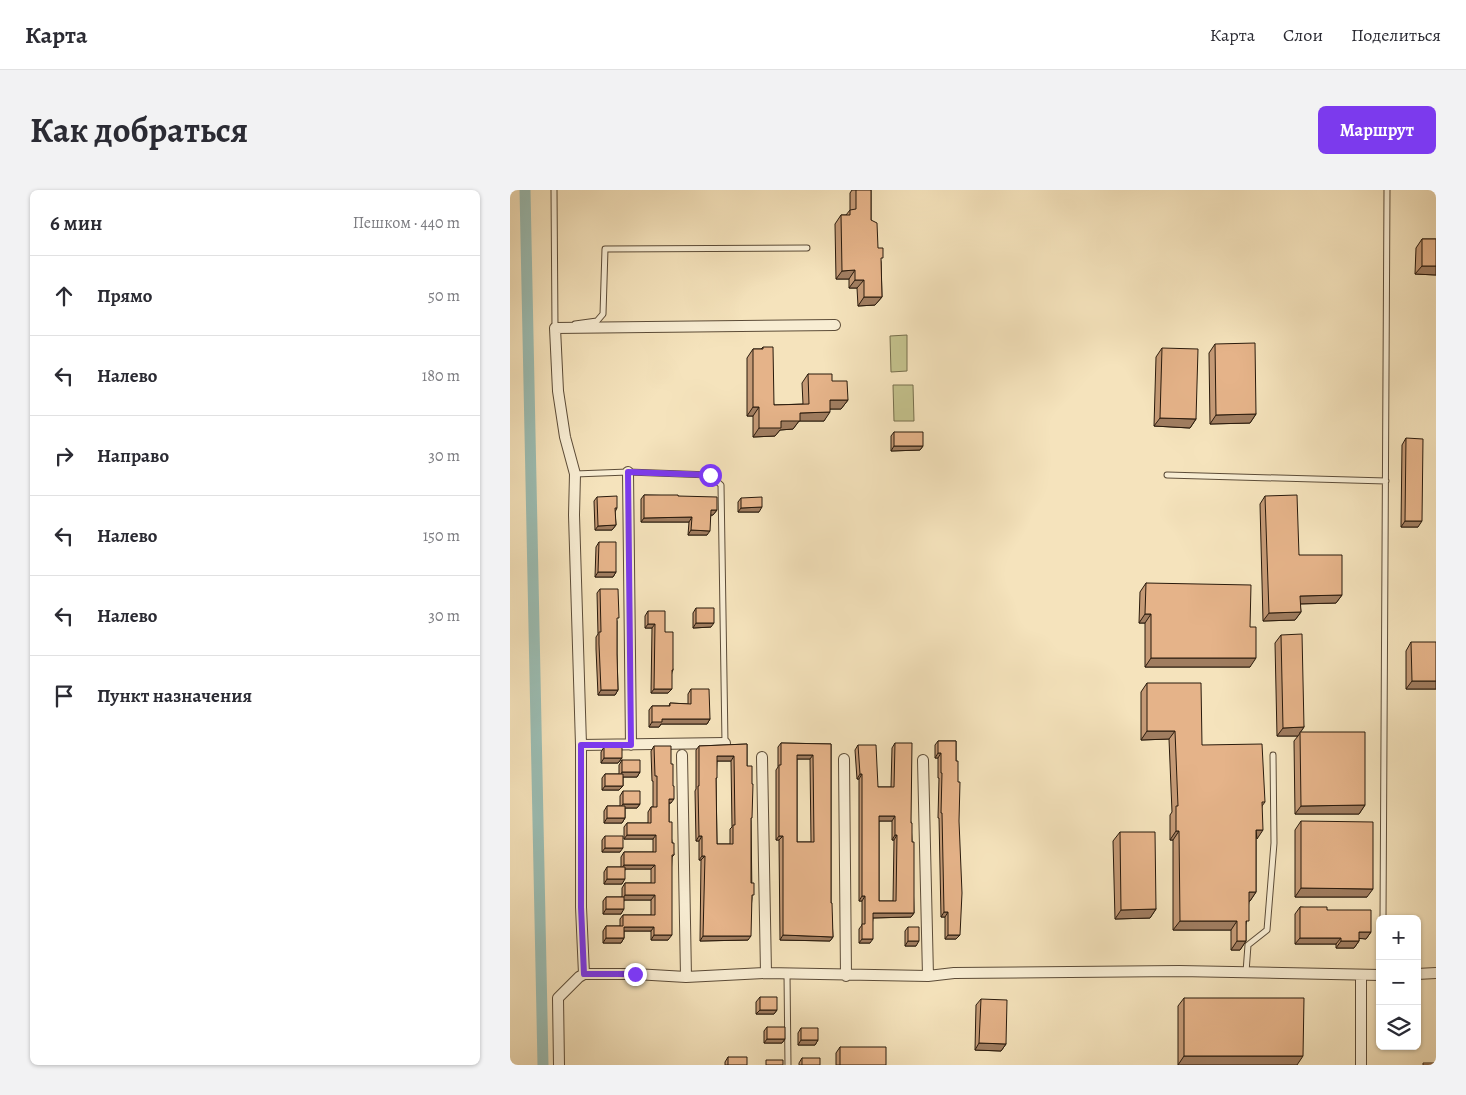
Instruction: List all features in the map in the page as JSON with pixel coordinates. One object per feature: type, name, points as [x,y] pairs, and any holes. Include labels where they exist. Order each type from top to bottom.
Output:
[{"type":"street","points":[[584,974],[581,907],[581,745],[574,515],[575,474],[565,437],[558,391],[557,333],[555,328],[836,326]]},
{"type":"street","points":[[628,472],[631,745]]},
{"type":"street","points":[[581,745],[725,743]]},
{"type":"street","points":[[682,754],[686,977]]},
{"type":"street","points":[[762,757],[766,973]]},
{"type":"street","points":[[844,759],[846,976]]},
{"type":"street","points":[[923,760],[928,976]]},
{"type":"street","points":[[559,1065],[558,998],[584,974],[686,977],[766,973],[846,976],[928,976],[954,973],[1070,971],[1376,975]]},
{"type":"street","points":[[1421,974],[1436,973]]},
{"type":"street","points":[[1361,975],[1361,1065]]},
{"type":"lane","points":[[554,190],[555,328],[597,321],[602,314],[605,249],[807,248]]},
{"type":"lane","points":[[1383,915],[1387,190]]},
{"type":"lane","points":[[575,474],[628,472],[710,475],[721,486],[725,743]]},
{"type":"lane","points":[[1167,475],[1386,480]]},
{"type":"lane","points":[[1246,973],[1248,946],[1267,930],[1274,843],[1273,755]]},
{"type":"lane","points":[[787,974],[788,1065]]},
{"type":"shaded area","points":[[907,335],[907,371],[891,372],[890,336]]},
{"type":"shaded area","points":[[893,385],[913,385],[914,421],[894,421]]},
{"type":"building","points":[[856,190],[871,190],[871,220],[877,223],[878,248],[883,248],[883,258],[881,258],[882,297],[864,297],[864,280],[855,280],[855,270],[842,271],[841,215],[850,215],[850,210],[856,209]]},
{"type":"building","points":[[1422,239],[1436,239],[1436,266],[1422,266]]},
{"type":"building","points":[[1255,343],[1256,414],[1216,415],[1215,344]]},
{"type":"building","points":[[763,347],[773,347],[774,405],[809,404],[808,374],[832,374],[832,381],[847,381],[848,400],[830,400],[830,412],[800,413],[800,421],[781,421],[781,428],[759,428],[759,407],[753,407],[753,349],[763,349]]},
{"type":"building","points":[[1162,348],[1198,349],[1196,419],[1160,418]]},
{"type":"building","points":[[894,432],[923,432],[923,446],[894,446]]},
{"type":"building","points":[[1406,438],[1423,439],[1422,521],[1405,521]]},
{"type":"building","points":[[644,495],[717,497],[717,510],[711,510],[710,531],[691,530],[692,517],[644,518]]},
{"type":"building","points":[[1297,495],[1299,555],[1342,555],[1342,595],[1300,596],[1301,612],[1269,613],[1265,496]]},
{"type":"building","points":[[617,496],[617,508],[615,508],[616,525],[598,526],[597,497]]},
{"type":"building","points":[[762,497],[762,507],[741,508],[741,498]]},
{"type":"building","points":[[599,542],[616,542],[616,572],[598,572]]},
{"type":"building","points":[[1146,583],[1251,585],[1250,627],[1256,627],[1256,658],[1151,658],[1151,614],[1145,614]]},
{"type":"building","points":[[600,589],[618,589],[618,690],[601,690],[599,644],[599,632],[601,632]]},
{"type":"building","points":[[696,608],[714,608],[714,623],[696,623]]},
{"type":"building","points":[[648,611],[665,611],[665,632],[673,632],[672,689],[654,689],[655,624],[648,624]]},
{"type":"building","points":[[1302,634],[1304,727],[1283,728],[1281,635]]},
{"type":"building","points":[[1411,642],[1436,642],[1436,681],[1412,681]]},
{"type":"building","points":[[1147,683],[1201,683],[1202,745],[1262,744],[1265,802],[1262,802],[1263,830],[1256,830],[1256,892],[1249,892],[1249,921],[1246,921],[1246,941],[1237,941],[1237,921],[1180,921],[1179,831],[1176,831],[1176,806],[1178,806],[1175,731],[1147,731]]},
{"type":"building","points":[[691,689],[709,689],[710,719],[662,719],[662,722],[652,722],[652,706],[670,706],[670,703],[691,704]]},
{"type":"building","points":[[1300,732],[1365,732],[1365,805],[1301,806]]},
{"type":"building","points":[[938,741],[956,741],[958,782],[960,782],[959,821],[962,893],[960,935],[948,935],[948,912],[944,912],[941,813],[942,773]]},
{"type":"building","points":[[781,743],[831,744],[831,903],[833,937],[783,935],[783,836],[779,836],[779,765],[781,765]],"holes":[[[797,755],[813,755],[814,842],[797,842]]]},
{"type":"building","points":[[895,743],[912,743],[911,823],[912,842],[914,842],[914,913],[873,913],[873,939],[862,939],[862,924],[865,924],[865,896],[862,896],[862,774],[860,774],[858,745],[876,745],[878,787],[894,787]],"holes":[[[879,816],[895,816],[895,835],[897,835],[896,901],[879,901]]]},
{"type":"building","points":[[747,744],[747,766],[752,766],[753,784],[751,883],[754,883],[754,895],[752,895],[751,936],[703,936],[705,856],[702,856],[702,836],[699,836],[699,746]],"holes":[[[717,756],[734,756],[735,825],[733,825],[733,844],[717,844]]]},
{"type":"building","points":[[654,746],[671,746],[671,764],[673,764],[674,799],[669,799],[669,822],[672,822],[672,843],[674,843],[674,855],[672,855],[672,935],[654,935],[654,927],[624,927],[624,938],[606,938],[606,926],[623,926],[623,915],[655,915],[655,895],[625,895],[625,883],[655,883],[655,865],[624,865],[624,852],[656,852],[656,835],[627,835],[627,823],[651,823],[651,807],[657,807],[657,776],[655,776]]},
{"type":"building","points":[[604,747],[622,747],[622,758],[604,758]]},
{"type":"building","points":[[622,760],[640,760],[640,772],[622,772]]},
{"type":"building","points":[[605,774],[623,774],[623,786],[605,786]]},
{"type":"building","points":[[623,791],[640,791],[640,804],[623,804]]},
{"type":"building","points":[[607,806],[625,806],[625,818],[607,818]]},
{"type":"building","points":[[1301,821],[1373,822],[1373,889],[1301,888]]},
{"type":"building","points":[[1120,832],[1155,832],[1156,909],[1121,910]]},
{"type":"building","points":[[605,836],[623,836],[623,848],[605,848]]},
{"type":"building","points":[[607,867],[625,867],[625,879],[607,879]]},
{"type":"building","points":[[606,897],[624,897],[624,909],[606,909]]},
{"type":"building","points":[[1300,907],[1327,907],[1327,910],[1371,910],[1371,932],[1359,932],[1359,941],[1341,941],[1341,938],[1300,938]]},
{"type":"building","points":[[908,927],[919,927],[919,941],[908,941]]},
{"type":"building","points":[[760,997],[777,997],[777,1010],[760,1010]]},
{"type":"building","points":[[1184,998],[1304,998],[1303,1056],[1184,1056]]},
{"type":"building","points":[[981,999],[1007,1000],[1006,1044],[979,1043]]},
{"type":"building","points":[[767,1027],[785,1027],[785,1039],[767,1039]]},
{"type":"building","points":[[801,1028],[818,1028],[818,1040],[801,1040]]},
{"type":"building","points":[[840,1047],[886,1047],[886,1065],[840,1065]]},
{"type":"building","points":[[728,1057],[747,1057],[747,1065],[728,1065]]},
{"type":"building","points":[[802,1058],[820,1058],[820,1065],[802,1065]]},
{"type":"building","points":[[766,1060],[783,1060],[783,1065],[766,1065]]},
{"type":"building","points":[[1423,1063],[1436,1063],[1436,1065],[1423,1065]]},
{"type":"waterway","points":[[525,190],[543,1065]]},
{"type":"route","points":[[635,974],[584,974],[581,907],[581,745],[631,745],[628,472],[710,475]]}]
